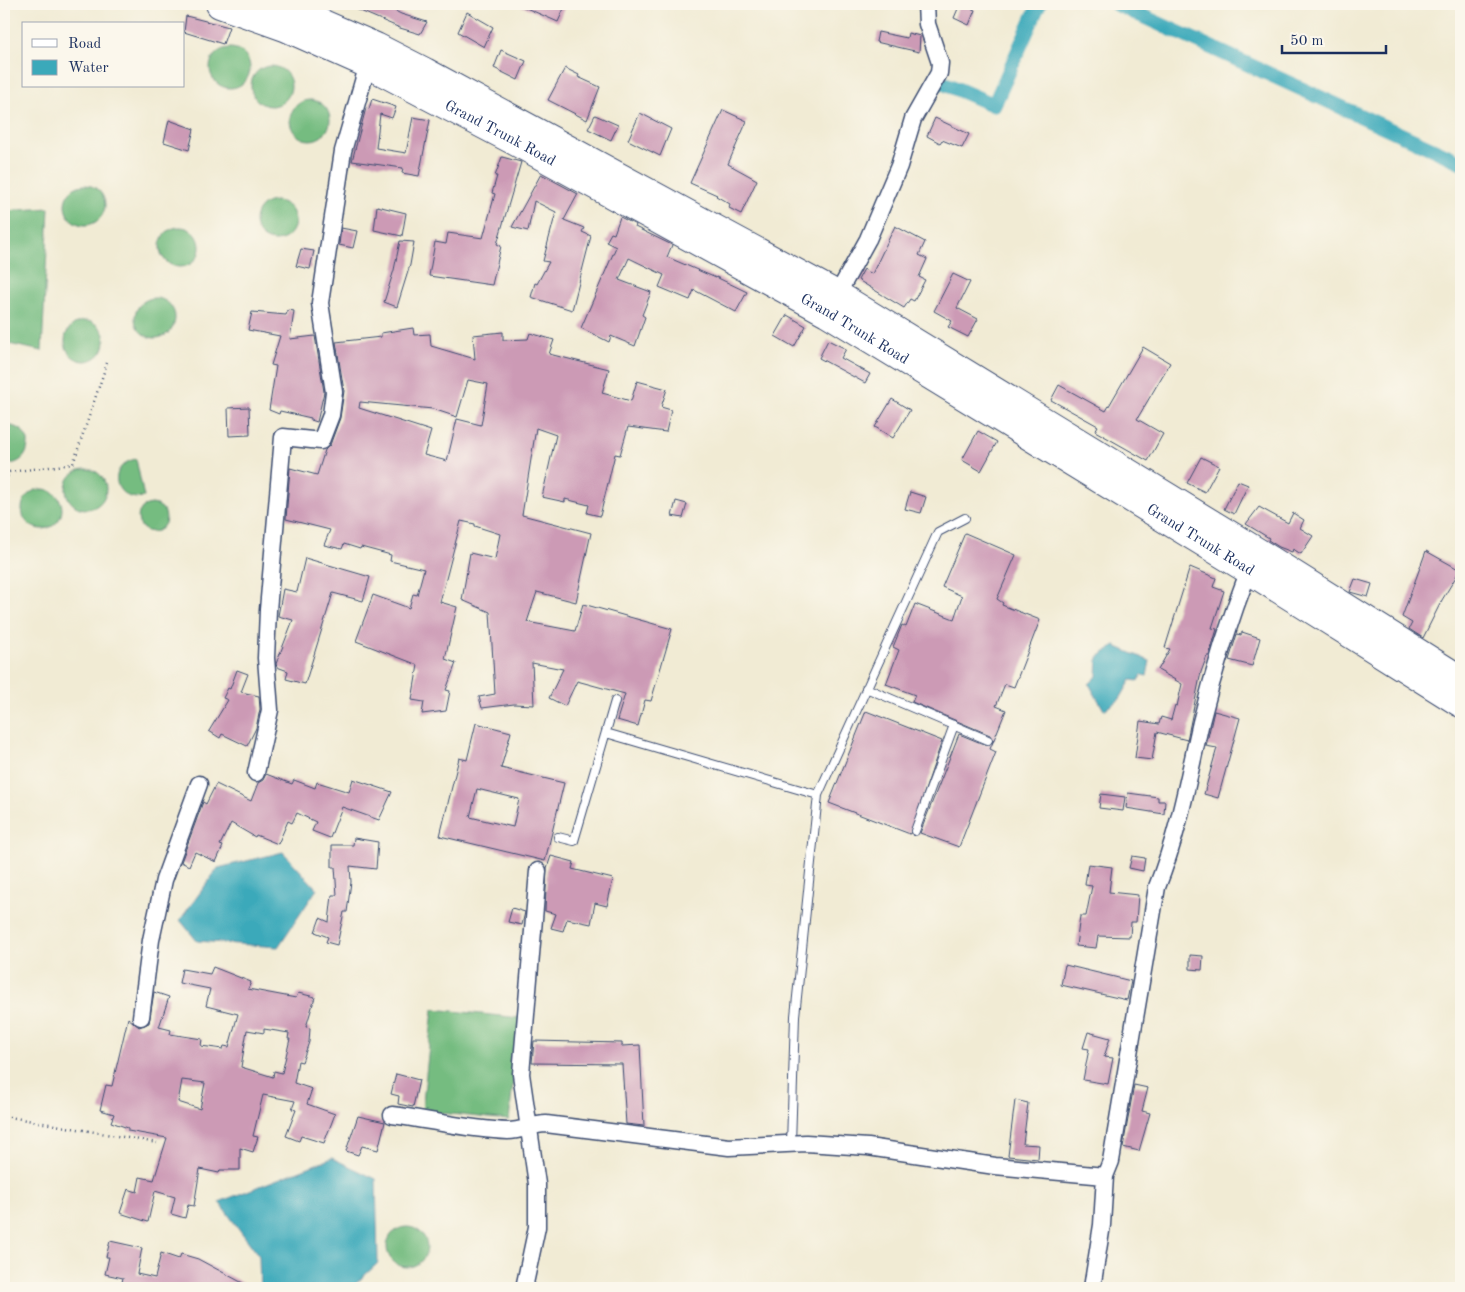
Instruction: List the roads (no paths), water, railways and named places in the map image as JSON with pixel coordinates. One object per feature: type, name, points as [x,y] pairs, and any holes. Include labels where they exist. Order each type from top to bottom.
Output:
[{"type":"highway","name":"Grand Trunk Road","points":[[220,4],[284,27],[517,131]]},
{"type":"highway","name":"Grand Trunk Road","points":[[277,4],[376,47],[517,131],[643,200],[837,296],[890,339],[1281,579],[1461,680]]},
{"type":"highway","name":"Grand Trunk Road","points":[[643,200],[827,312],[890,339]]},
{"type":"highway","name":"Grand Trunk Road","points":[[1042,432],[1249,570],[1281,579],[1461,703]]},
{"type":"street","points":[[837,296],[868,239],[898,166],[913,119],[939,73],[940,63],[927,24],[926,4]]},
{"type":"street","points":[[256,773],[270,710],[266,658],[268,610],[282,437],[321,441],[331,415],[334,392],[320,303],[343,151],[368,64]]},
{"type":"street","points":[[1092,1288],[1102,1225],[1105,1176],[1112,1161],[1158,887],[1173,847],[1201,721],[1230,620],[1249,570]]},
{"type":"street","points":[[141,1017],[152,940],[164,880],[199,784]]},
{"type":"street","points":[[524,1288],[537,1227],[537,1184],[521,1074],[538,871]]},
{"type":"street","points":[[392,1115],[478,1129],[511,1131],[529,1128],[537,1124],[546,1124],[729,1147],[791,1144],[868,1147],[996,1166],[1105,1176]]},
{"type":"lane","points":[[791,1144],[795,1016],[818,795],[938,532],[965,518]]},
{"type":"lane","points":[[866,688],[988,740]]},
{"type":"lane","points":[[558,837],[574,840],[615,701]]},
{"type":"lane","points":[[915,831],[954,725]]},
{"type":"lane","points":[[606,733],[818,795]]},
{"type":"water","points":[[1115,646],[1150,661],[1147,676],[1142,675],[1138,681],[1131,680],[1120,699],[1104,710],[1089,684],[1097,676],[1098,657]]},
{"type":"water","points":[[283,852],[317,889],[278,947],[197,941],[180,920],[218,868]]},
{"type":"water","points":[[332,1158],[376,1179],[378,1263],[351,1288],[260,1288],[259,1256],[219,1202]]},
{"type":"waterway","points":[[943,83],[994,105],[1039,4]]},
{"type":"waterway","points":[[1116,4],[1461,162]]}]
